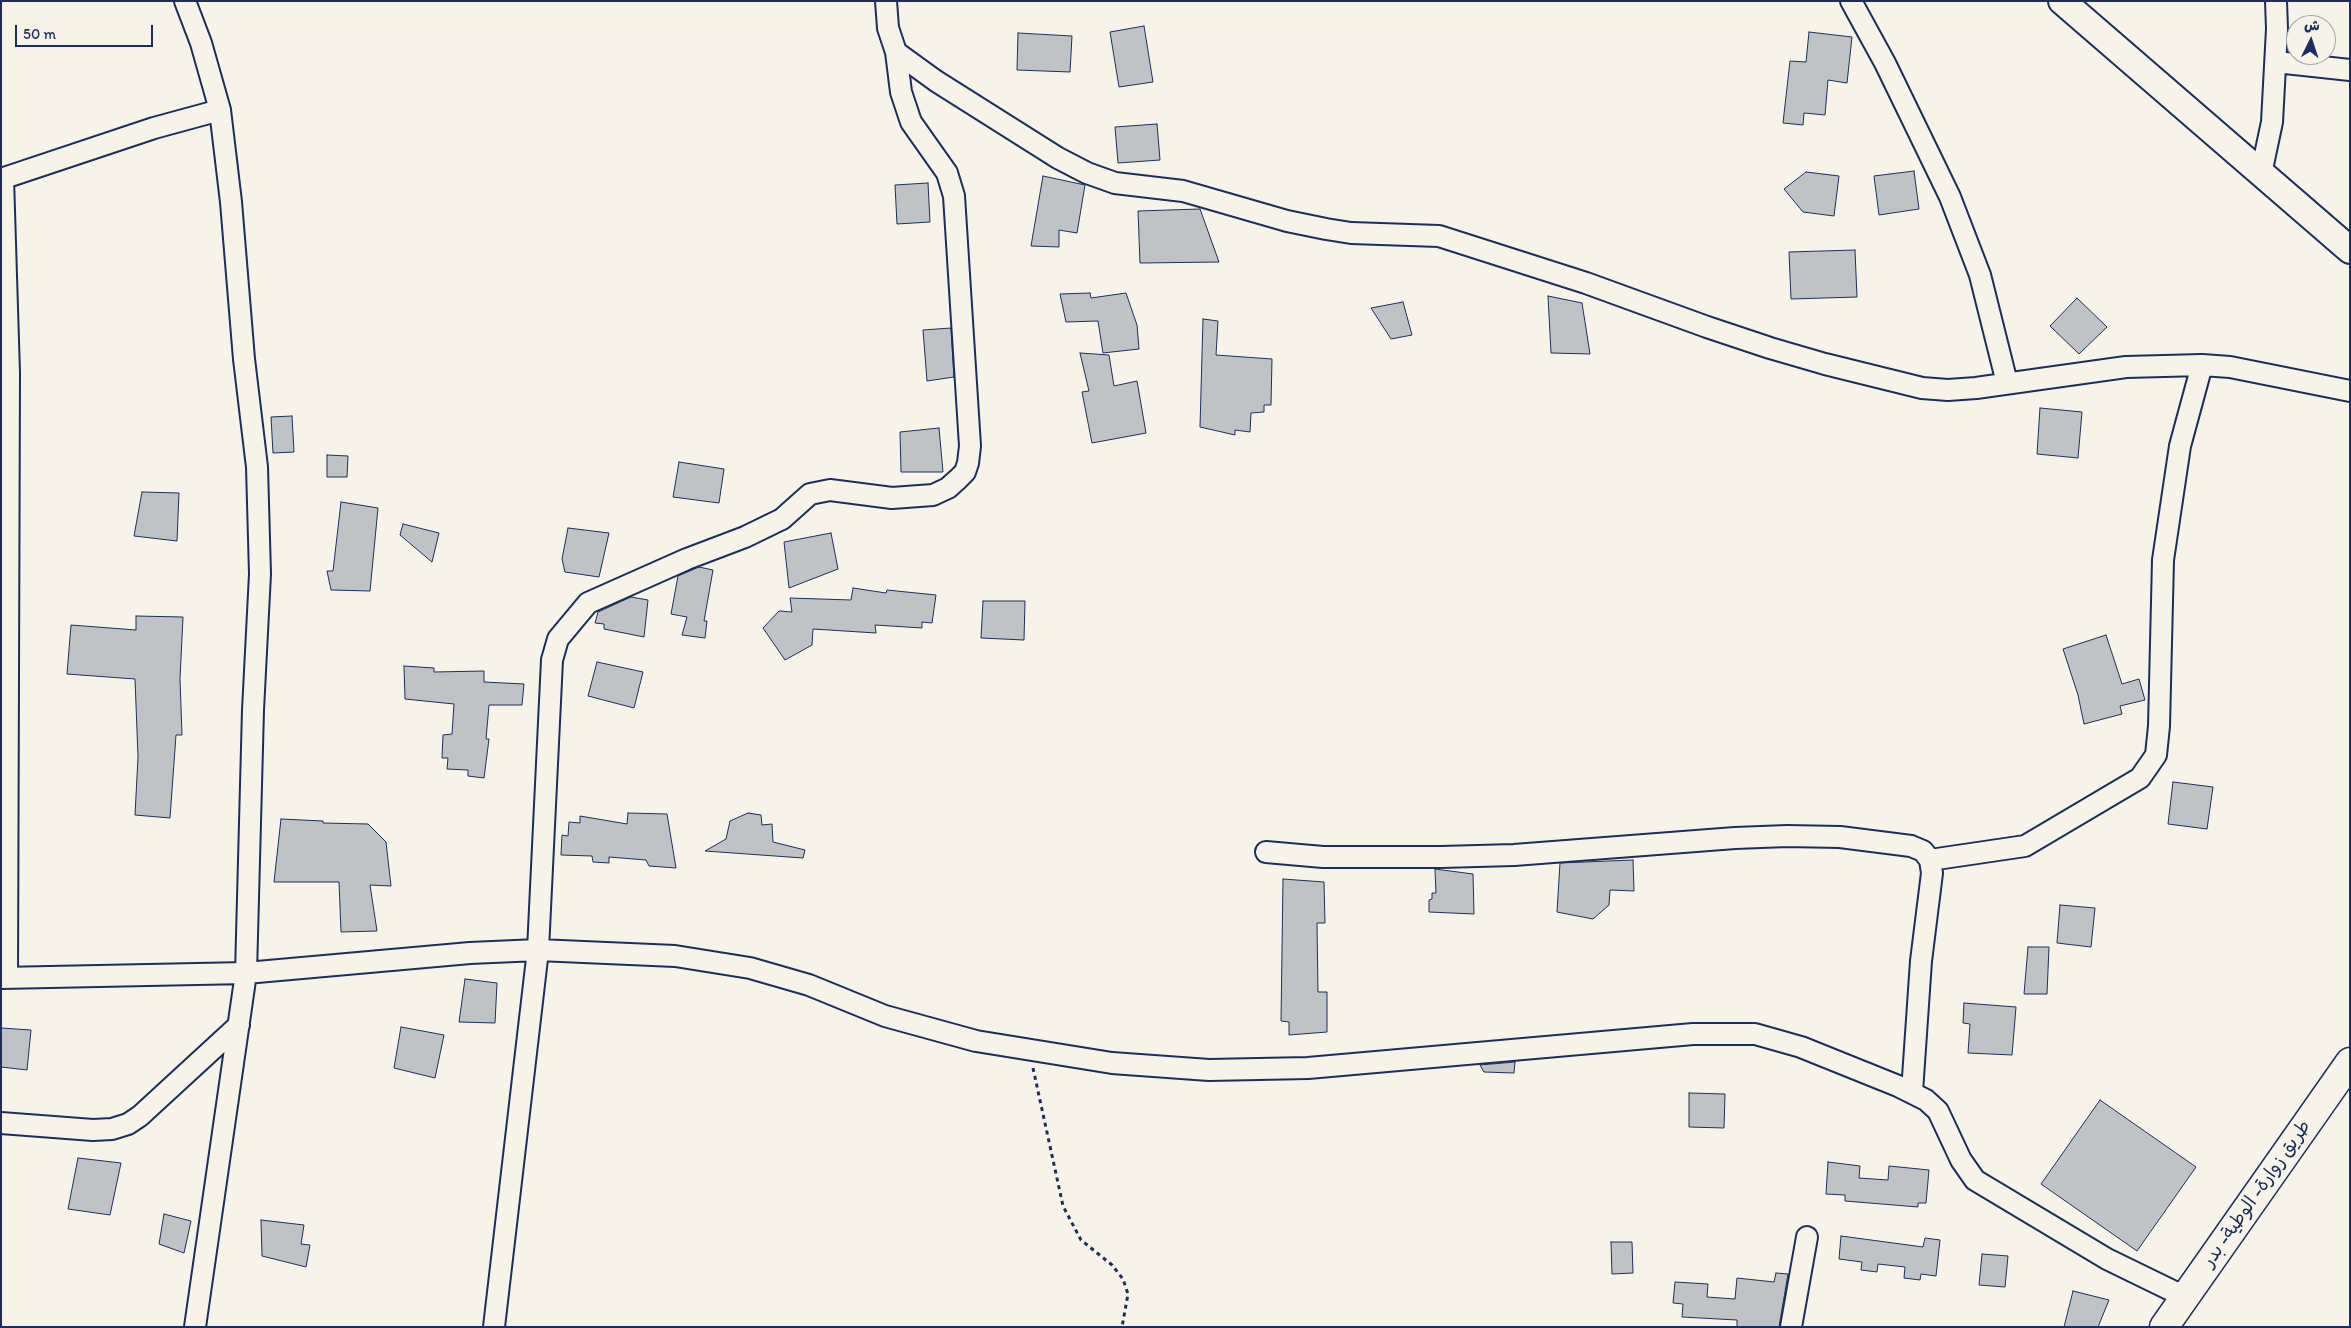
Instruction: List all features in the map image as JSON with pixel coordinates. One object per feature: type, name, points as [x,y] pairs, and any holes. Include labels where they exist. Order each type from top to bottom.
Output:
[{"type":"highway","name":"طريق زوارة- الوطية- بدر","points":[[2164,1327],[2350,1062]]},
{"type":"main road","points":[[2062,1],[2350,250]]},
{"type":"street","points":[[185,1],[201,43],[220,110],[231,202],[244,359],[257,467],[260,574],[252,710],[246,973],[195,1327]]},
{"type":"street","points":[[494,1327],[538,950],[552,660],[558,639],[588,603],[745,536],[782,518],[810,494],[830,490],[892,498],[933,495],[948,488],[958,479],[968,463],[970,446],[954,196],[947,173],[911,122],[901,92],[896,52],[888,28],[886,1]]},
{"type":"street","points":[[1851,1],[1885,63],[1950,197],[1980,276],[2007,383]]},
{"type":"street","points":[[2261,174],[2272,122],[2276,62],[2276,1]]},
{"type":"street","points":[[896,52],[936,81],[1020,135],[1064,161],[1102,179],[1203,196],[1288,221],[1326,229],[1351,233],[1439,236],[1586,283],[1707,328],[1825,364],[1922,388],[1957,389],[2126,367],[2202,365],[2230,367],[2350,391]]},
{"type":"street","points":[[2276,62],[2350,70]]},
{"type":"street","points":[[220,110],[154,128],[2,179],[9,373],[5,514],[4,978],[246,973],[470,953],[538,950],[675,956],[750,968],[809,985],[854,1005],[921,1027],[1029,1050],[1112,1063],[1209,1070],[1259,1070],[1466,1056],[1684,1035],[1755,1034],[1801,1047],[1912,1092],[1926,1100],[1938,1111],[1960,1160],[1975,1180],[2107,1259],[2185,1297]]},
{"type":"street","points":[[1930,860],[2025,846],[2140,778],[2156,755],[2159,726],[2163,560],[2180,446],[2202,365]]},
{"type":"street","points":[[1266,852],[1323,857],[1450,857],[1514,855],[1735,838],[1788,836],[1840,837],[1911,846],[1923,851],[1930,860],[1932,872],[1921,961],[1912,1092]]},
{"type":"street","points":[[1,1123],[93,1130],[112,1129],[128,1124],[146,1111],[239,1025]]},
{"type":"street","points":[[1791,1327],[1807,1237]]},
{"type":"path","points":[[1029,1050],[1063,1206],[1081,1240],[1112,1266],[1123,1279],[1128,1294],[1122,1327]]},
{"type":"building","points":[[1144,26],[1153,82],[1119,87],[1110,32]]},
{"type":"building","points":[[1809,32],[1852,37],[1847,83],[1828,80],[1825,115],[1804,113],[1803,125],[1783,123],[1790,61],[1806,62]]},
{"type":"building","points":[[1018,33],[1072,36],[1070,72],[1017,70]]},
{"type":"building","points":[[1157,124],[1160,160],[1118,163],[1115,127]]},
{"type":"building","points":[[1914,171],[1919,209],[1879,215],[1874,176]]},
{"type":"building","points":[[1806,172],[1839,176],[1834,216],[1803,212],[1784,189]]},
{"type":"building","points":[[1043,176],[1085,185],[1077,233],[1059,230],[1059,247],[1031,246]]},
{"type":"building","points":[[928,183],[930,222],[897,224],[895,185]]},
{"type":"building","points":[[1200,209],[1219,262],[1140,263],[1138,211]]},
{"type":"building","points":[[1855,250],[1857,297],[1791,299],[1789,252]]},
{"type":"building","points":[[1090,293],[1091,298],[1126,293],[1137,325],[1139,349],[1103,353],[1098,321],[1066,322],[1060,294]]},
{"type":"building","points":[[1548,296],[1582,303],[1590,354],[1551,353]]},
{"type":"building","points":[[2077,298],[2107,327],[2079,354],[2050,326]]},
{"type":"building","points":[[1403,302],[1412,335],[1391,339],[1371,308]]},
{"type":"building","points":[[1203,319],[1218,321],[1216,355],[1272,359],[1271,405],[1264,405],[1264,412],[1251,413],[1250,432],[1235,430],[1235,435],[1200,427]]},
{"type":"building","points":[[951,328],[954,377],[927,381],[923,330]]},
{"type":"building","points":[[1080,353],[1109,355],[1114,386],[1137,381],[1146,433],[1092,443],[1082,392],[1089,391]]},
{"type":"building","points":[[2040,408],[2082,412],[2078,458],[2037,454]]},
{"type":"building","points":[[292,416],[294,452],[273,453],[271,417]]},
{"type":"building","points":[[939,428],[943,472],[901,472],[900,432]]},
{"type":"building","points":[[327,455],[348,456],[347,477],[327,477]]},
{"type":"building","points":[[679,462],[724,469],[719,503],[673,497]]},
{"type":"building","points":[[142,492],[179,493],[177,541],[134,536]]},
{"type":"building","points":[[341,502],[378,508],[370,591],[331,590],[327,571],[333,571]]},
{"type":"building","points":[[403,524],[439,533],[432,562],[400,535]]},
{"type":"building","points":[[568,528],[609,533],[599,577],[565,572],[562,559]]},
{"type":"building","points":[[831,533],[838,569],[789,588],[784,542]]},
{"type":"building","points":[[699,567],[713,570],[704,621],[707,621],[705,638],[682,635],[687,617],[671,614],[678,576]]},
{"type":"building","points":[[853,588],[886,593],[887,590],[936,595],[932,623],[922,622],[922,628],[875,625],[876,633],[813,629],[812,645],[785,660],[763,628],[779,611],[792,612],[790,598],[851,600]]},
{"type":"building","points":[[631,597],[648,600],[644,637],[604,629],[604,624],[595,623],[598,612]]},
{"type":"building","points":[[983,601],[1025,601],[1024,640],[981,638]]},
{"type":"building","points":[[136,616],[183,617],[180,679],[182,735],[176,735],[170,818],[135,815],[138,757],[135,679],[67,674],[71,625],[136,630]]},
{"type":"building","points":[[2106,635],[2122,684],[2139,679],[2145,700],[2120,706],[2122,714],[2084,724],[2078,695],[2063,649]]},
{"type":"building","points":[[597,662],[643,672],[634,708],[588,696]]},
{"type":"building","points":[[404,666],[434,668],[434,672],[484,671],[484,682],[524,684],[522,705],[489,705],[486,739],[489,739],[484,778],[468,776],[468,770],[447,769],[448,758],[442,758],[443,735],[452,734],[454,704],[405,699]]},
{"type":"building","points":[[2173,782],[2213,787],[2207,829],[2168,824]]},
{"type":"building","points":[[628,813],[667,814],[676,868],[649,866],[646,860],[609,857],[609,863],[593,862],[592,856],[561,855],[562,835],[568,836],[569,822],[580,823],[580,816],[627,824]]},
{"type":"building","points":[[748,813],[761,815],[762,825],[772,824],[773,842],[805,850],[803,858],[705,851],[726,839],[730,821]]},
{"type":"building","points":[[281,819],[323,821],[323,823],[368,824],[386,842],[391,886],[370,885],[377,931],[341,932],[339,882],[274,882]]},
{"type":"building","points":[[1633,860],[1634,891],[1610,890],[1609,905],[1593,919],[1557,912],[1560,863]]},
{"type":"building","points":[[1435,869],[1473,874],[1474,914],[1429,912],[1429,900],[1432,899],[1432,893],[1436,893]]},
{"type":"building","points":[[1283,879],[1324,882],[1325,923],[1317,923],[1318,992],[1327,992],[1327,1032],[1289,1035],[1289,1022],[1281,1021]]},
{"type":"building","points":[[2060,905],[2095,908],[2091,947],[2057,943]]},
{"type":"building","points":[[2028,947],[2049,947],[2047,994],[2024,994]]},
{"type":"building","points":[[465,979],[497,983],[495,1023],[459,1022]]},
{"type":"building","points":[[1964,1003],[2016,1007],[2012,1055],[1968,1053],[1970,1024],[1963,1023]]},
{"type":"building","points":[[401,1027],[444,1035],[435,1078],[394,1068]]},
{"type":"building","points":[[1,1028],[31,1030],[27,1070],[1,1067]]},
{"type":"building","points":[[1515,1062],[1514,1073],[1484,1072],[1480,1065]]},
{"type":"building","points":[[1689,1093],[1725,1094],[1724,1128],[1689,1127]]},
{"type":"building","points":[[2100,1100],[2196,1167],[2137,1251],[2041,1184]]},
{"type":"building","points":[[78,1158],[121,1163],[110,1215],[68,1209]]},
{"type":"building","points":[[1828,1162],[1860,1166],[1859,1178],[1888,1180],[1889,1166],[1929,1170],[1926,1203],[1918,1203],[1918,1207],[1845,1201],[1845,1195],[1826,1194]]},
{"type":"building","points":[[164,1214],[191,1221],[184,1253],[159,1244]]},
{"type":"building","points":[[261,1220],[304,1225],[301,1244],[310,1245],[306,1267],[262,1256]]},
{"type":"building","points":[[1841,1236],[1923,1247],[1925,1238],[1940,1240],[1936,1276],[1921,1274],[1920,1280],[1904,1278],[1905,1267],[1878,1264],[1877,1272],[1861,1270],[1862,1262],[1839,1259]]},
{"type":"building","points":[[1611,1242],[1632,1242],[1633,1273],[1612,1274]]},
{"type":"building","points":[[1982,1254],[2008,1256],[2005,1287],[1979,1285]]},
{"type":"building","points":[[1776,1273],[1788,1274],[1779,1327],[1737,1327],[1737,1320],[1682,1317],[1683,1304],[1673,1303],[1675,1282],[1708,1284],[1707,1297],[1735,1299],[1737,1278],[1774,1282]]},
{"type":"building","points":[[2073,1291],[2109,1300],[2098,1327],[2064,1327]]}]
